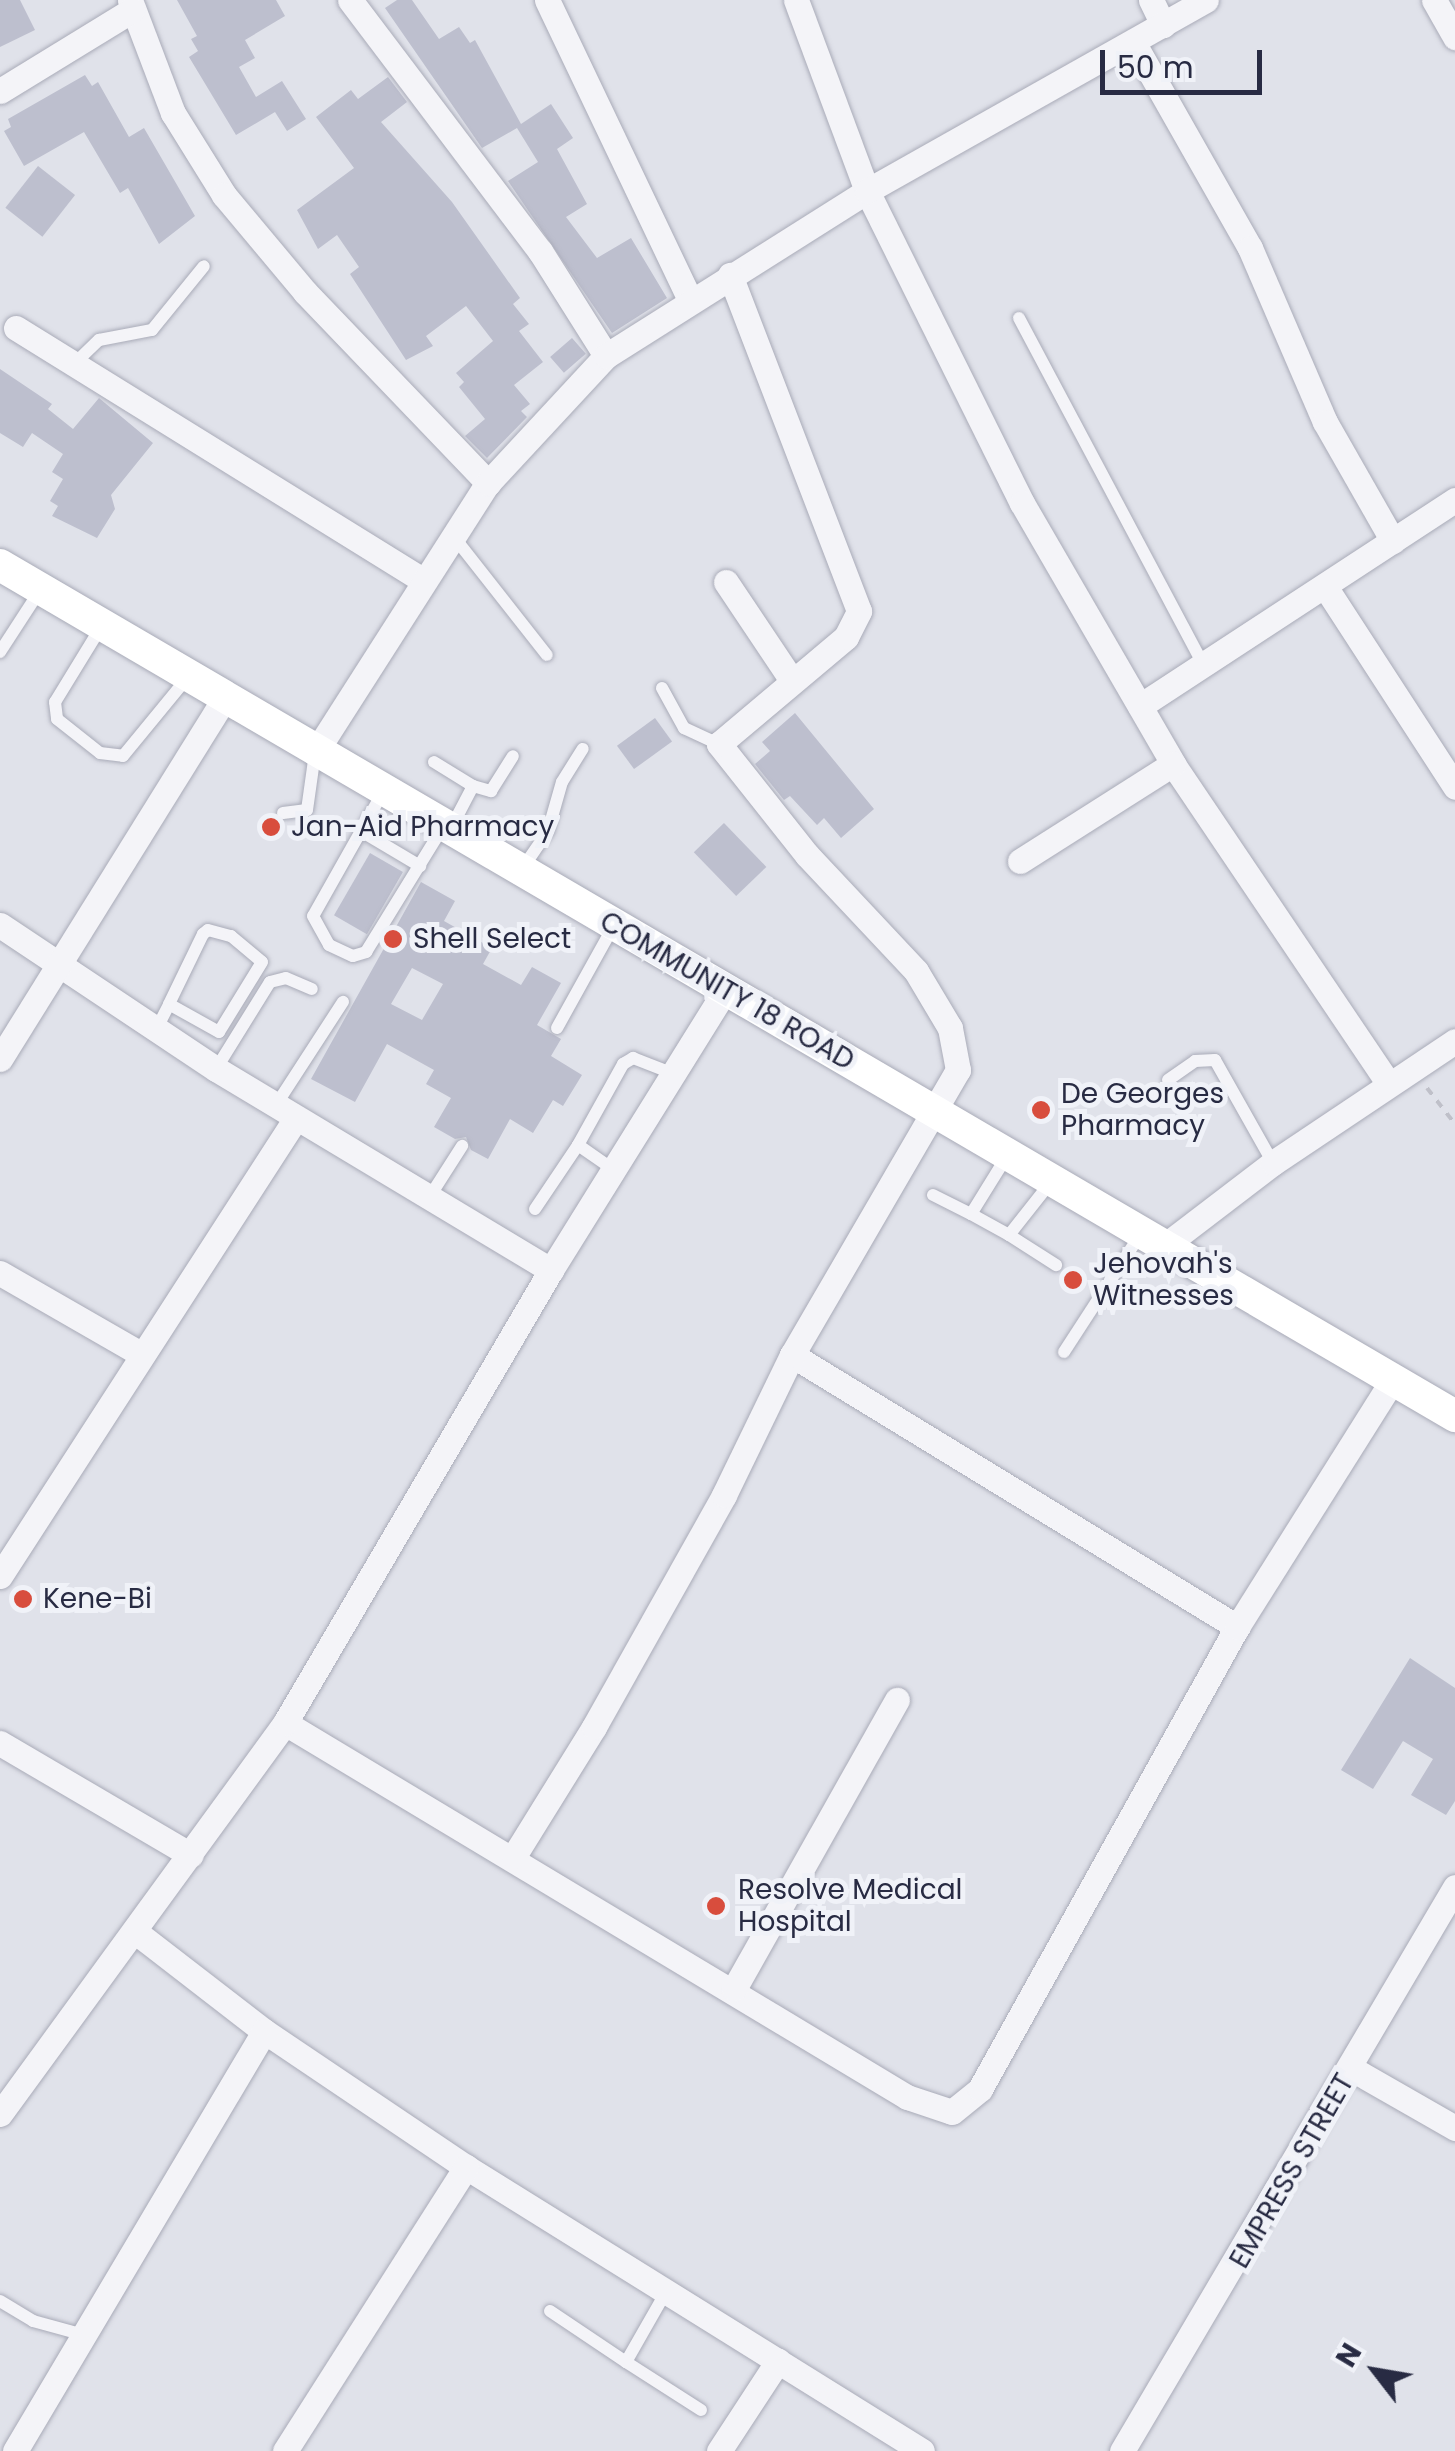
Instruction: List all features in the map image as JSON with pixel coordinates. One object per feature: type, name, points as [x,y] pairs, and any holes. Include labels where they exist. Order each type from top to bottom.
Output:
[{"type":"main road","name":"COMMUNITY 18 ROAD","points":[[0,566],[1455,1416]]},
{"type":"street","points":[[350,0],[540,251],[606,356]]},
{"type":"street","points":[[547,0],[689,298]]},
{"type":"street","points":[[796,0],[867,191],[1022,503],[1173,764],[1388,1084]]},
{"type":"street","points":[[1152,0],[1164,25]]},
{"type":"street","points":[[316,753],[422,580],[488,483],[606,356],[689,298],[867,191],[1206,0]]},
{"type":"street","points":[[1434,0],[1455,37]]},
{"type":"street","points":[[0,91],[131,5],[173,112],[224,195],[305,292],[488,483]]},
{"type":"street","points":[[1133,42],[1250,248],[1326,422],[1393,541]]},
{"type":"street","points":[[514,1856],[724,1495],[792,1355],[958,1070],[950,1028],[916,971],[807,855],[718,744],[856,627],[860,611],[730,275]]},
{"type":"street","points":[[16,328],[422,580]]},
{"type":"street","points":[[1140,706],[1326,588],[1455,500]]},
{"type":"street","points":[[726,582],[791,680]]},
{"type":"street","points":[[1326,588],[1455,786]]},
{"type":"street","points":[[0,1059],[224,699]]},
{"type":"street","points":[[1020,861],[1173,764]]},
{"type":"street","points":[[0,925],[216,1069],[432,1192],[551,1270]]},
{"type":"street","points":[[0,2114],[137,1932],[284,1723],[551,1270],[726,989]]},
{"type":"street","points":[[1152,1240],[1455,1041]]},
{"type":"street","points":[[0,1576],[141,1354],[286,1111]]},
{"type":"street","points":[[0,1273],[141,1354]]},
{"type":"street","points":[[792,1355],[1237,1627]]},
{"type":"street","points":[[284,1723],[514,1856],[931,2110],[952,2112],[970,2103],[1237,1627],[1393,1380]]},
{"type":"street","points":[[734,1989],[897,1700]]},
{"type":"street","points":[[0,1743],[192,1855]]},
{"type":"street","name":"EMPRESS STREET","points":[[1122,2451],[1352,2070],[1455,1887]]},
{"type":"street","points":[[137,1932],[264,2032],[466,2167],[922,2451]]},
{"type":"street","points":[[15,2451],[87,2336],[264,2032]]},
{"type":"street","points":[[1352,2070],[1455,2128]]},
{"type":"street","points":[[285,2451],[466,2167]]},
{"type":"street","points":[[719,2451],[778,2361]]},
{"type":"lane","points":[[74,364],[99,340],[152,330],[204,266]]},
{"type":"lane","points":[[1019,318],[1204,666]]},
{"type":"lane","points":[[452,535],[547,654]]},
{"type":"lane","points":[[0,652],[41,590]]},
{"type":"lane","points":[[101,627],[54,702],[57,720],[100,753],[124,756],[187,678]]},
{"type":"lane","points":[[662,688],[684,728],[718,744]]},
{"type":"lane","points":[[521,871],[548,831],[562,782],[583,749]]},
{"type":"lane","points":[[283,812],[307,810],[316,753]]},
{"type":"lane","points":[[434,762],[473,786],[491,792],[513,756]]},
{"type":"lane","points":[[383,792],[313,916],[329,945],[353,956],[366,952],[473,786]]},
{"type":"lane","points":[[360,830],[420,866]]},
{"type":"lane","points":[[556,1028],[614,925]]},
{"type":"lane","points":[[156,1030],[169,1004],[208,930],[232,936],[262,962],[219,1032],[169,1004]]},
{"type":"lane","points":[[216,1069],[270,982],[286,978],[312,989]]},
{"type":"lane","points":[[286,1111],[343,1002]]},
{"type":"lane","points":[[535,1209],[578,1144],[623,1064],[634,1058],[674,1074]]},
{"type":"lane","points":[[1168,1080],[1195,1062],[1215,1060],[1273,1163]]},
{"type":"lane","points":[[578,1144],[614,1170]]},
{"type":"lane","points":[[432,1192],[462,1146]]},
{"type":"lane","points":[[970,1214],[1007,1156]]},
{"type":"lane","points":[[1009,1236],[1051,1182]]},
{"type":"lane","points":[[934,1196],[1056,1265]]},
{"type":"lane","points":[[1064,1352],[1152,1240]]},
{"type":"lane","points":[[626,2362],[666,2292]]},
{"type":"lane","points":[[0,2302],[32,2320],[87,2336]]},
{"type":"lane","points":[[550,2311],[701,2410]]},
{"type":"path","points":[[1411,1067],[1455,1124]]},
{"type":"building","points":[[0,0],[20,0],[35,30],[0,47]]},
{"type":"building","points":[[177,0],[276,0],[285,16],[245,40],[255,58],[239,67],[256,97],[282,81],[306,119],[287,131],[275,112],[236,135],[189,57],[198,51],[191,39],[197,36]]},
{"type":"building","points":[[397,0],[412,0],[439,39],[459,27],[470,43],[475,40],[521,124],[551,104],[573,138],[557,149],[587,204],[566,217],[597,258],[631,238],[667,298],[612,333],[508,181],[538,162],[517,128],[482,148],[385,8]]},
{"type":"building","points":[[85,75],[92,86],[98,82],[129,137],[144,128],[195,216],[159,244],[128,188],[120,193],[84,132],[24,166],[4,131],[11,127],[8,119]]},
{"type":"building","points":[[388,77],[407,102],[381,122],[452,202],[520,298],[513,304],[529,324],[519,331],[543,362],[514,385],[530,404],[521,411],[527,417],[487,458],[465,436],[485,419],[459,387],[464,382],[456,373],[493,341],[466,306],[426,336],[433,346],[406,360],[350,274],[359,267],[337,235],[318,249],[297,210],[354,168],[316,117],[351,90],[358,99]]},
{"type":"building","points":[[38,166],[75,195],[42,237],[5,208]]},
{"type":"building","points":[[572,338],[586,354],[564,373],[550,357]]},
{"type":"building","points":[[0,369],[52,404],[48,409],[73,429],[99,398],[153,443],[111,495],[115,509],[97,538],[52,516],[58,506],[50,501],[63,479],[52,472],[63,454],[32,433],[23,447],[0,433]]},
{"type":"building","points":[[795,713],[874,809],[841,838],[824,818],[817,825],[790,796],[784,800],[755,764],[770,751],[762,742]]},
{"type":"building","points":[[655,718],[672,741],[634,769],[617,746]]},
{"type":"building","points":[[724,823],[766,867],[736,896],[694,852]]},
{"type":"building","points":[[370,853],[403,872],[367,934],[334,915]]},
{"type":"building","points":[[421,882],[455,901],[444,921],[492,948],[483,964],[521,985],[532,967],[561,983],[537,1025],[561,1039],[551,1056],[582,1075],[563,1106],[553,1100],[533,1133],[510,1119],[488,1159],[471,1150],[466,1137],[455,1139],[434,1127],[451,1098],[426,1084],[434,1070],[387,1044],[355,1102],[311,1079]],"holes":[[[412,968],[443,984],[422,1020],[391,1004]]]},
{"type":"building","points":[[1410,1658],[1455,1688],[1455,1801],[1446,1815],[1411,1795],[1433,1759],[1403,1741],[1373,1789],[1341,1770]]},
{"type":"place","name":"Jan-Aid Pharmacy","points":[[271,827]]},
{"type":"place","name":"Shell Select","points":[[393,939]]},
{"type":"place","name":"De Georges Pharmacy","points":[[1041,1110]]},
{"type":"place","name":"Jehovah's Witnesses","points":[[1073,1280]]},
{"type":"place","name":"Kene-Bi","points":[[23,1599]]},
{"type":"place","name":"Resolve Medical Hospital","points":[[716,1906]]}]
